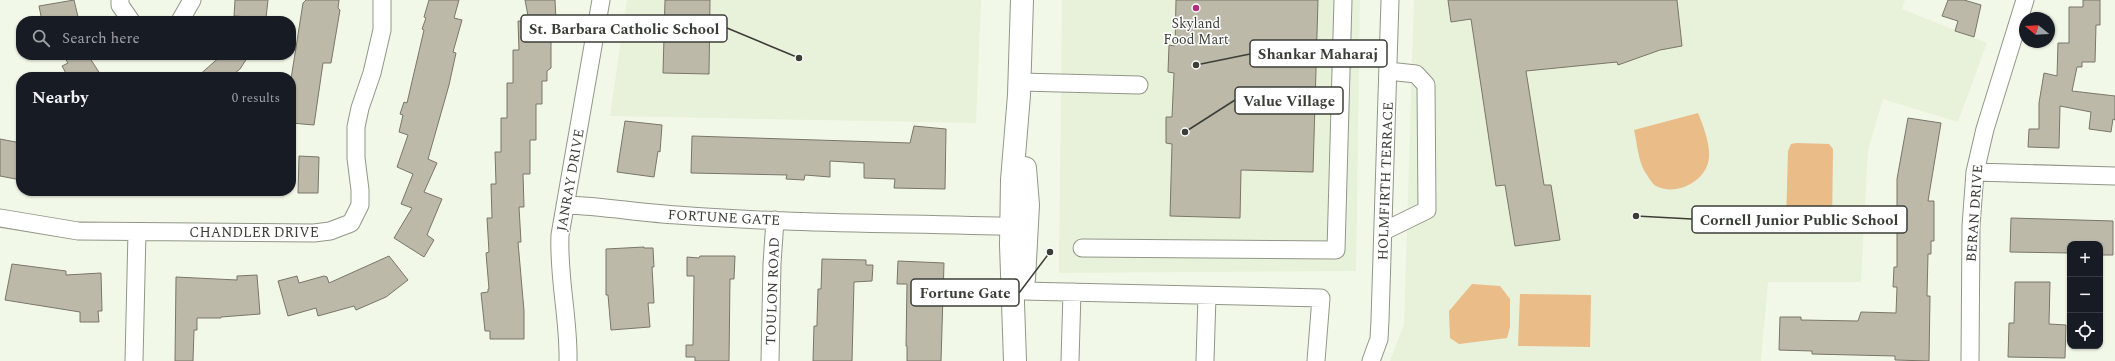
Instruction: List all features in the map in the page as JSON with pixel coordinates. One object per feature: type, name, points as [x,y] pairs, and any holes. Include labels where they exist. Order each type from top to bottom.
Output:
[{"type":"main road","points":[[1015,361],[1023,291],[1019,227],[1012,180],[1020,89],[1022,0]]},
{"type":"main road","points":[[1015,361],[1019,227]]},
{"type":"street","points":[[120,0],[120,5],[128,16]]},
{"type":"street","points":[[183,16],[192,0]]},
{"type":"street","name":"CHANDLER DRIVE","points":[[0,218],[78,231],[137,232],[314,233],[330,231],[351,223],[360,206],[360,190],[356,158],[356,127],[360,108],[372,73],[382,30],[382,0]]},
{"type":"street","name":"JANRAY DRIVE","points":[[568,361],[565,303],[559,254],[565,205],[601,0]]},
{"type":"street","points":[[1082,248],[1336,250],[1342,0]]},
{"type":"street","name":"HOLMFIRTH TERRACE","points":[[1371,361],[1378,339],[1384,231],[1390,0]]},
{"type":"street","name":"BERAN DRIVE","points":[[1970,361],[1971,226],[1975,172],[1984,129],[2025,0]]},
{"type":"street","points":[[1384,231],[1427,210],[1426,85],[1416,74],[1388,71]]},
{"type":"street","points":[[1020,89],[1139,86]]},
{"type":"street","points":[[1975,172],[2115,176]]},
{"type":"street","name":"FORTUNE GATE","points":[[565,205],[616,208],[676,215],[775,220],[1019,227]]},
{"type":"street","name":"TOULON ROAD","points":[[770,361],[772,264],[775,220]]},
{"type":"street","points":[[134,361],[137,232]]},
{"type":"street","points":[[1023,291],[1321,298],[1316,361]]},
{"type":"street","points":[[1070,361],[1072,292]]},
{"type":"street","points":[[1204,361],[1207,296]]},
{"type":"shaded area","points":[[627,0],[981,0],[976,123],[610,116]]},
{"type":"shaded area","points":[[1062,0],[1360,0],[1356,271],[1059,273]]},
{"type":"shaded area","points":[[1414,0],[1905,0],[1902,9],[1987,43],[1958,122],[1883,99],[1868,150],[1861,282],[1768,282],[1761,361],[1390,361],[1404,324]]},
{"type":"shaded area","points":[[1698,113],[1706,134],[1709,152],[1707,165],[1703,173],[1690,184],[1682,188],[1664,189],[1656,186],[1643,168],[1639,157],[1634,130]]},
{"type":"shaded area","points":[[1791,144],[1829,144],[1833,149],[1832,225],[1829,231],[1809,234],[1788,230],[1786,224],[1788,151]]},
{"type":"shaded area","points":[[1472,284],[1500,286],[1510,299],[1510,327],[1507,338],[1459,344],[1450,338],[1449,311]]},
{"type":"shaded area","points":[[1520,294],[1591,295],[1590,347],[1518,346]]},
{"type":"building","points":[[74,0],[78,16],[41,16],[39,6]]},
{"type":"building","points":[[235,0],[268,0],[266,16],[234,16]]},
{"type":"building","points":[[306,0],[339,0],[338,8],[340,10],[331,63],[323,63],[314,125],[296,123],[296,72],[292,72],[294,60],[296,60],[296,47],[303,3]]},
{"type":"building","points":[[429,0],[459,0],[454,18],[462,20],[453,52],[456,53],[449,85],[428,159],[437,163],[424,192],[442,199],[427,235],[434,240],[424,257],[394,238],[412,208],[401,204],[413,174],[397,167],[408,135],[399,132],[403,115],[400,114],[404,102],[407,103],[424,30],[422,29],[426,18],[424,17]]},
{"type":"building","points":[[525,0],[555,0],[557,41],[551,41],[551,68],[547,71],[547,81],[542,81],[542,104],[536,104],[536,140],[530,140],[530,174],[523,174],[524,207],[519,207],[521,242],[518,242],[524,311],[524,339],[490,339],[490,331],[485,331],[481,293],[488,292],[489,289],[486,253],[489,252],[487,218],[492,218],[491,184],[496,184],[495,152],[501,152],[501,118],[507,118],[507,83],[513,83],[513,50],[519,50],[518,21],[529,21]]},
{"type":"building","points":[[665,0],[710,0],[709,74],[663,73]]},
{"type":"building","points":[[1176,0],[1318,0],[1313,172],[1241,170],[1240,218],[1170,216],[1172,144],[1166,143],[1166,117],[1172,117],[1174,73],[1168,72],[1169,45],[1175,46]]},
{"type":"building","points":[[1448,0],[1677,0],[1682,46],[1660,50],[1618,65],[1617,62],[1526,71],[1544,185],[1551,185],[1560,240],[1515,246],[1505,185],[1496,186],[1471,19],[1451,22]]},
{"type":"building","points":[[1948,0],[1964,0],[1981,5],[1974,37],[1955,31],[1958,21],[1942,16]]},
{"type":"building","points":[[2083,0],[2100,0],[2100,25],[2096,25],[2095,62],[2082,62],[2082,67],[2077,67],[2072,91],[2115,96],[2115,120],[2113,119],[2111,132],[2089,129],[2091,112],[2060,106],[2059,148],[2028,147],[2029,129],[2039,129],[2039,103],[2044,73],[2057,76],[2058,43],[2069,43],[2069,7],[2083,7]]},
{"type":"building","points":[[66,60],[91,60],[99,72],[65,72],[62,66],[68,63]]},
{"type":"building","points":[[216,60],[246,60],[236,72],[203,72]]},
{"type":"building","points":[[1908,118],[1941,123],[1928,201],[1934,201],[1934,241],[1931,241],[1931,254],[1928,254],[1927,296],[1930,296],[1929,361],[1895,360],[1895,356],[1812,354],[1812,351],[1779,350],[1780,317],[1801,317],[1801,320],[1858,321],[1861,312],[1896,313],[1897,287],[1893,287],[1894,267],[1897,267],[1897,179]]},
{"type":"building","points":[[625,121],[662,125],[660,152],[658,151],[654,177],[617,172]]},
{"type":"building","points":[[914,126],[946,129],[945,189],[894,188],[895,179],[864,178],[864,163],[830,161],[830,177],[805,175],[804,180],[786,179],[787,175],[691,173],[692,136],[910,143]]},
{"type":"building","points":[[0,139],[16,142],[16,179],[0,176]]},
{"type":"building","points":[[299,156],[319,157],[318,193],[298,193]]},
{"type":"building","points":[[2011,218],[2113,221],[2113,255],[2103,255],[2103,241],[2067,241],[2067,253],[2010,252]]},
{"type":"building","points":[[653,248],[654,267],[652,267],[654,303],[648,303],[650,327],[611,330],[608,295],[606,295],[606,249]]},
{"type":"building","points":[[389,256],[408,280],[386,297],[356,310],[354,306],[318,316],[316,308],[288,316],[278,281],[297,276],[299,283],[324,276],[327,277],[329,283]]},
{"type":"building","points":[[700,256],[735,256],[734,279],[730,279],[729,361],[695,361],[695,357],[686,357],[686,345],[693,345],[694,276],[687,276],[687,257],[699,258]]},
{"type":"building","points":[[822,259],[866,260],[866,265],[873,265],[872,281],[854,282],[852,361],[813,361],[814,326],[817,326],[818,289],[821,289]]},
{"type":"building","points":[[898,261],[944,263],[941,361],[907,361],[907,284],[897,284]]},
{"type":"building","points":[[12,264],[66,271],[66,275],[101,273],[102,311],[98,311],[99,322],[80,322],[80,312],[5,300]]},
{"type":"building","points":[[257,275],[260,314],[221,318],[197,318],[197,330],[194,330],[193,361],[175,361],[176,277],[237,280],[237,276]]},
{"type":"building","points":[[2015,282],[2050,282],[2049,324],[2066,325],[2065,358],[2008,357],[2009,323],[2014,323]]},
{"type":"place","name":"Skyland Food Mart","points":[[1196,8]]},
{"type":"place","name":"St. Barbara Catholic School","points":[[799,58]]},
{"type":"place","name":"Shankar Maharaj","points":[[1196,65]]},
{"type":"place","name":"Value Village","points":[[1185,132]]},
{"type":"place","name":"Cornell Junior Public School","points":[[1636,216]]},
{"type":"place","name":"Fortune Gate","points":[[1050,252]]}]
